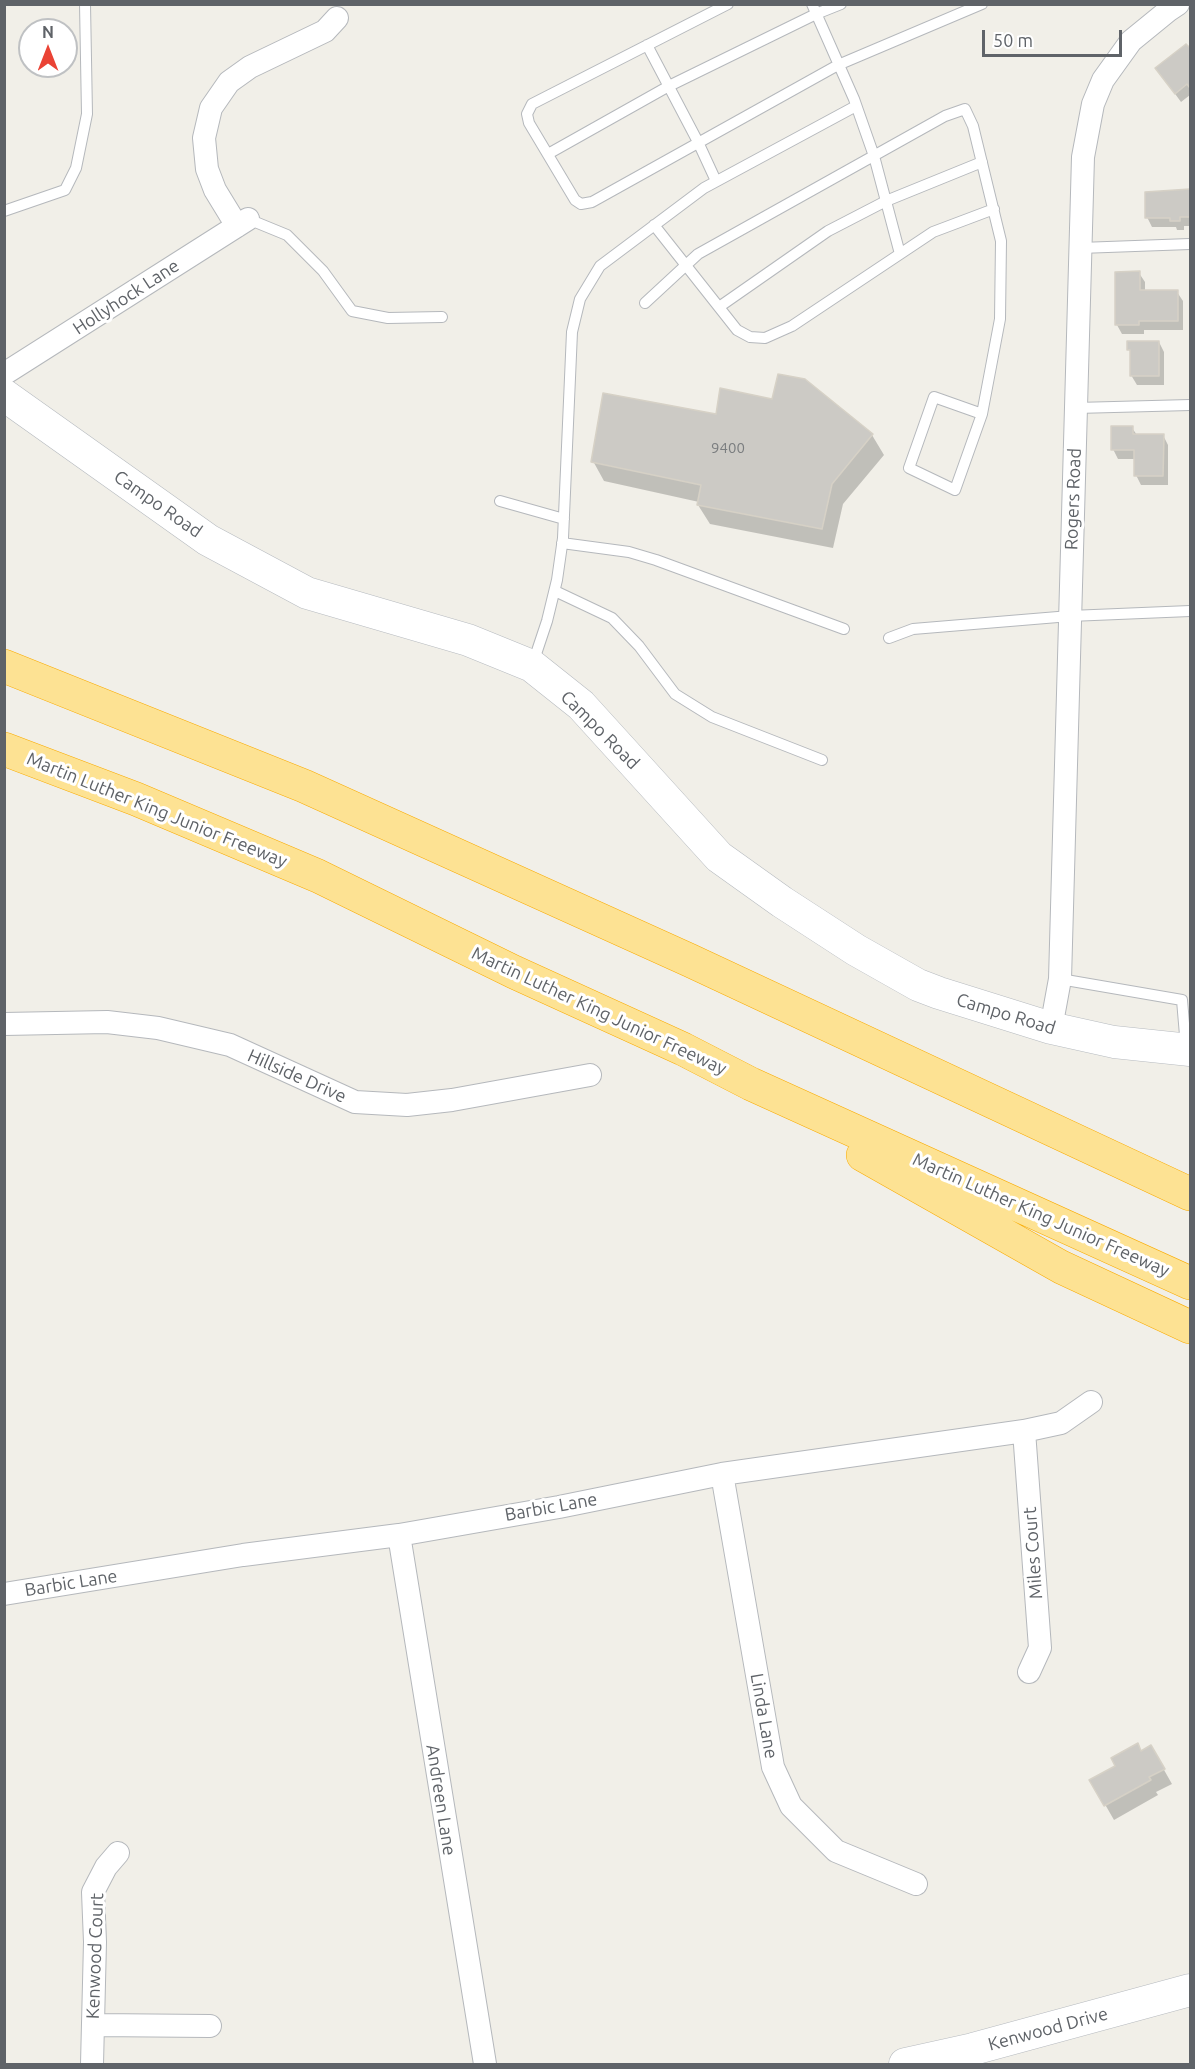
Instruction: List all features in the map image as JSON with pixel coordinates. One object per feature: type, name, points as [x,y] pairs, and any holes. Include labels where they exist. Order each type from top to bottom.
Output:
[{"type":"highway","points":[[4,666],[315,791],[689,960],[1191,1194]]},
{"type":"highway","name":"Martin Luther King Junior Freeway","points":[[4,749],[136,799],[318,876],[514,972],[683,1049],[751,1084],[1191,1283]]},
{"type":"highway","points":[[683,1049],[791,1115],[1061,1267],[1191,1327]]},
{"type":"highway","points":[[1148,1175],[1191,1187]]},
{"type":"main road","name":"Campo Road","points":[[4,395],[208,540],[307,593],[468,640],[532,666],[581,705],[719,857],[782,902],[856,950],[918,985],[1051,1028],[1114,1042],[1188,1049]]},
{"type":"main road","name":"Kenwood Drive","points":[[905,2064],[975,2057],[1191,1990]]},
{"type":"street","name":"Rogers Road","points":[[1051,1028],[1060,979],[1083,157],[1093,104],[1103,80],[1131,41],[1178,4]]},
{"type":"street","points":[[242,223],[215,190],[207,169],[204,138],[212,108],[229,82],[250,67],[325,31],[337,18]]},
{"type":"street","name":"Hollyhock Lane","points":[[4,374],[242,223]]},
{"type":"street","name":"Hillside Drive","points":[[4,1024],[107,1022],[158,1028],[230,1045],[355,1102],[407,1105],[452,1100],[590,1075]]},
{"type":"street","name":"Barbic Lane","points":[[4,1594],[243,1555],[399,1535],[559,1507],[723,1474],[1024,1431],[1061,1423],[1091,1402]]},
{"type":"street","name":"Miles Court","points":[[1024,1431],[1040,1648],[1029,1672]]},
{"type":"street","name":"Linda Lane","points":[[723,1474],[773,1767],[791,1806],[836,1851],[916,1884]]},
{"type":"street","name":"Andreen Lane","points":[[399,1535],[485,2064]]},
{"type":"street","name":"Kenwood Court","points":[[92,2064],[95,1942],[93,1892],[106,1867],[118,1853]]},
{"type":"street","points":[[94,2025],[210,2026]]},
{"type":"lane","points":[[4,211],[66,190],[76,168],[87,114],[85,4]]},
{"type":"lane","points":[[728,4],[532,104],[527,114],[529,123],[575,200],[581,204],[592,202],[838,64],[982,4]]},
{"type":"lane","points":[[548,154],[814,9],[841,4]]},
{"type":"lane","points":[[814,9],[856,106],[874,156],[900,254]]},
{"type":"lane","points":[[647,45],[699,142],[716,181]]},
{"type":"lane","points":[[532,666],[555,591],[562,543],[572,332],[580,299],[600,266],[704,188],[856,106]]},
{"type":"lane","points":[[645,303],[699,254],[945,116],[965,109],[973,126],[1001,241],[1000,319],[982,414],[954,490],[909,468],[934,397],[982,414]]},
{"type":"lane","points":[[719,307],[828,231],[886,201],[982,162]]},
{"type":"lane","points":[[654,225],[737,330],[750,337],[765,338],[792,327],[933,232],[994,209]]},
{"type":"lane","points":[[242,223],[287,236],[323,271],[352,311],[388,318],[442,317]]},
{"type":"lane","points":[[1080,248],[1191,244]]},
{"type":"lane","points":[[1076,408],[1191,405]]},
{"type":"lane","points":[[500,501],[564,519]]},
{"type":"lane","points":[[562,543],[629,552],[656,560],[844,628]]},
{"type":"lane","points":[[555,591],[612,618],[639,646],[675,694],[712,717],[822,760]]},
{"type":"lane","points":[[889,638],[913,629],[1070,616],[1191,610]]},
{"type":"lane","points":[[1060,979],[1182,1000],[1188,1049]]},
{"type":"building","points":[[1186,44],[1189,47],[1190,45],[1190,88],[1187,84],[1175,94],[1155,68]]},
{"type":"building","points":[[1190,189],[1190,217],[1180,217],[1180,221],[1170,221],[1170,218],[1145,218],[1145,192]]},
{"type":"building","points":[[1140,271],[1140,290],[1178,290],[1178,321],[1139,321],[1139,325],[1115,325],[1115,272]]},
{"type":"building","points":[[1127,341],[1159,341],[1159,376],[1130,376],[1130,350],[1127,350]]},
{"type":"building","points":[[778,374],[805,379],[873,434],[832,484],[822,529],[697,505],[701,485],[591,462],[603,393],[716,414],[720,388],[772,399]]},
{"type":"building","points":[[1111,426],[1133,426],[1133,434],[1164,434],[1163,476],[1134,476],[1134,450],[1111,450]]},
{"type":"building","points":[[1138,1743],[1141,1751],[1151,1745],[1165,1769],[1149,1777],[1151,1780],[1104,1806],[1089,1780],[1115,1766],[1111,1758]]}]
